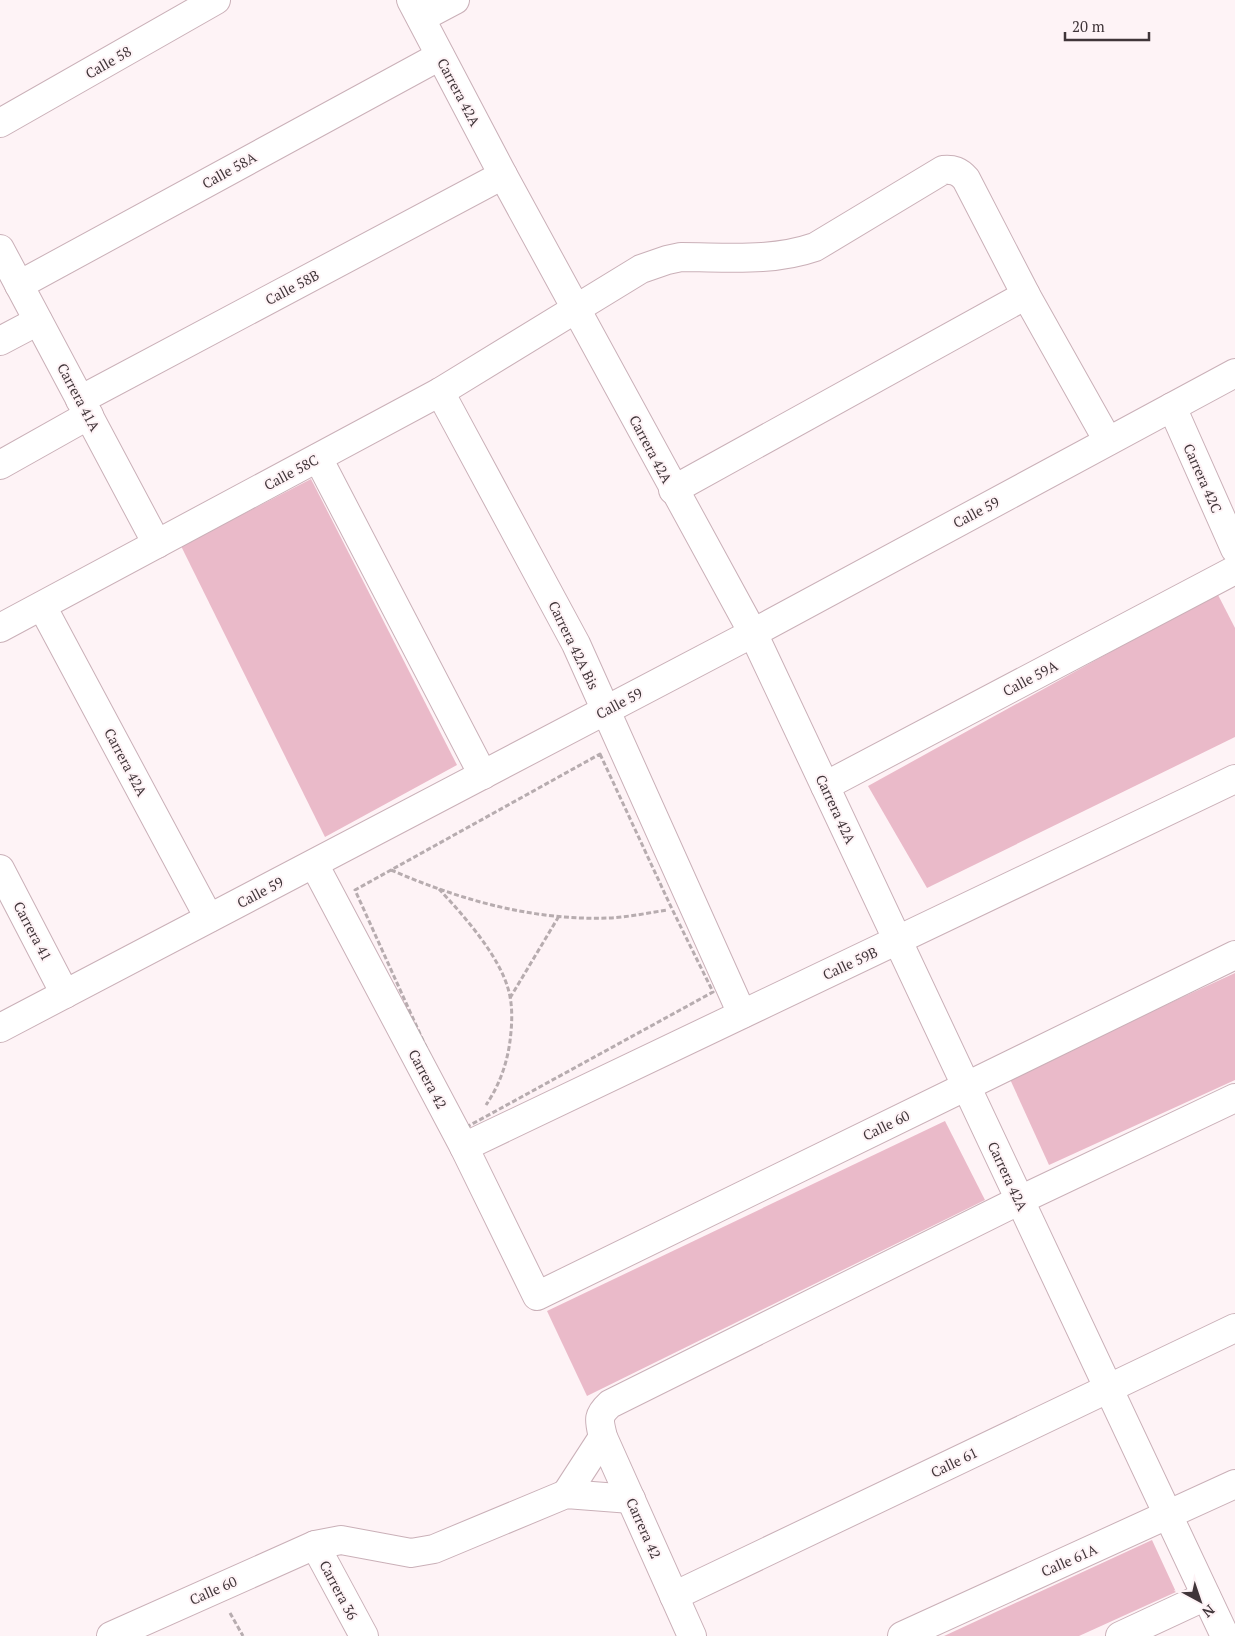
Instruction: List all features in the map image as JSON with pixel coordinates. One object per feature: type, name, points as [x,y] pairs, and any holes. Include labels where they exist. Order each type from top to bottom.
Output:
[{"type":"street","name":"Calle 58","points":[[0,123],[216,0]]},
{"type":"street","points":[[416,9],[455,0]]},
{"type":"street","name":"Carrera 42A","points":[[416,9],[673,490],[753,633],[1225,1636]]},
{"type":"street","name":"Calle 58A","points":[[19,285],[440,56]]},
{"type":"street","name":"Calle 58C","points":[[0,628],[440,392],[641,269],[681,257],[775,257],[815,247],[943,170],[950,169],[956,171],[966,180],[1026,295]]},
{"type":"street","name":"Calle 58B","points":[[0,466],[84,408],[503,175]]},
{"type":"street","name":"Carrera 41A","points":[[0,250],[158,544]]},
{"type":"street","points":[[673,490],[1026,295],[1108,441]]},
{"type":"street","points":[[0,341],[38,321]]},
{"type":"street","name":"Calle 59","points":[[0,1028],[753,633],[1235,373]]},
{"type":"street","name":"Carrera 42A Bis","points":[[440,392],[576,644],[742,1014]]},
{"type":"street","name":"Carrera 42C","points":[[1172,407],[1235,549]]},
{"type":"street","points":[[318,458],[483,775]]},
{"type":"street","name":"Calle 59A","points":[[825,786],[1235,570]]},
{"type":"street","name":"Carrera 42A","points":[[42,606],[209,918]]},
{"type":"street","name":"Calle 59B","points":[[469,1136],[742,1014],[1235,779]]},
{"type":"street","name":"Carrera 42","points":[[314,864],[469,1136],[537,1296]]},
{"type":"street","name":"Carrera 41","points":[[0,869],[65,994]]},
{"type":"street","name":"Calle 60","points":[[537,1296],[1235,955]]},
{"type":"street","points":[[631,1500],[566,1494],[601,1428],[603,1411],[610,1404],[1020,1200],[1235,1098]]},
{"type":"street","name":"Calle 61","points":[[674,1596],[1235,1328]]},
{"type":"street","name":"Carrera 42","points":[[601,1428],[692,1636]]},
{"type":"street","name":"Calle 61A","points":[[902,1636],[1235,1484]]},
{"type":"street","name":"Calle 60","points":[[111,1636],[315,1545],[341,1540],[411,1553],[434,1549],[566,1494]]},
{"type":"street","name":"Carrera 36","points":[[315,1545],[364,1636]]},
{"type":"street","points":[[1120,1636],[1206,1596]]},
{"type":"path","points":[[600,754],[713,992],[469,1136],[463,1129],[355,890],[600,754]]},
{"type":"path","points":[[391,870],[472,900],[525,912],[572,918],[611,918],[672,909]]},
{"type":"path","points":[[438,888],[465,917],[486,946],[499,968],[510,998],[512,1020],[508,1052],[496,1090],[469,1136]]},
{"type":"path","points":[[510,998],[559,916]]},
{"type":"shaded area","points":[[311,479],[457,765],[325,837],[181,546]]},
{"type":"shaded area","points":[[1217,593],[1235,628],[1235,737],[927,888],[868,786]]},
{"type":"shaded area","points":[[1235,973],[1235,1080],[1049,1165],[1009,1077]]},
{"type":"shaded area","points":[[945,1121],[985,1200],[587,1396],[547,1311]]},
{"type":"shaded area","points":[[1152,1540],[1176,1592],[1079,1636],[944,1636]]}]
